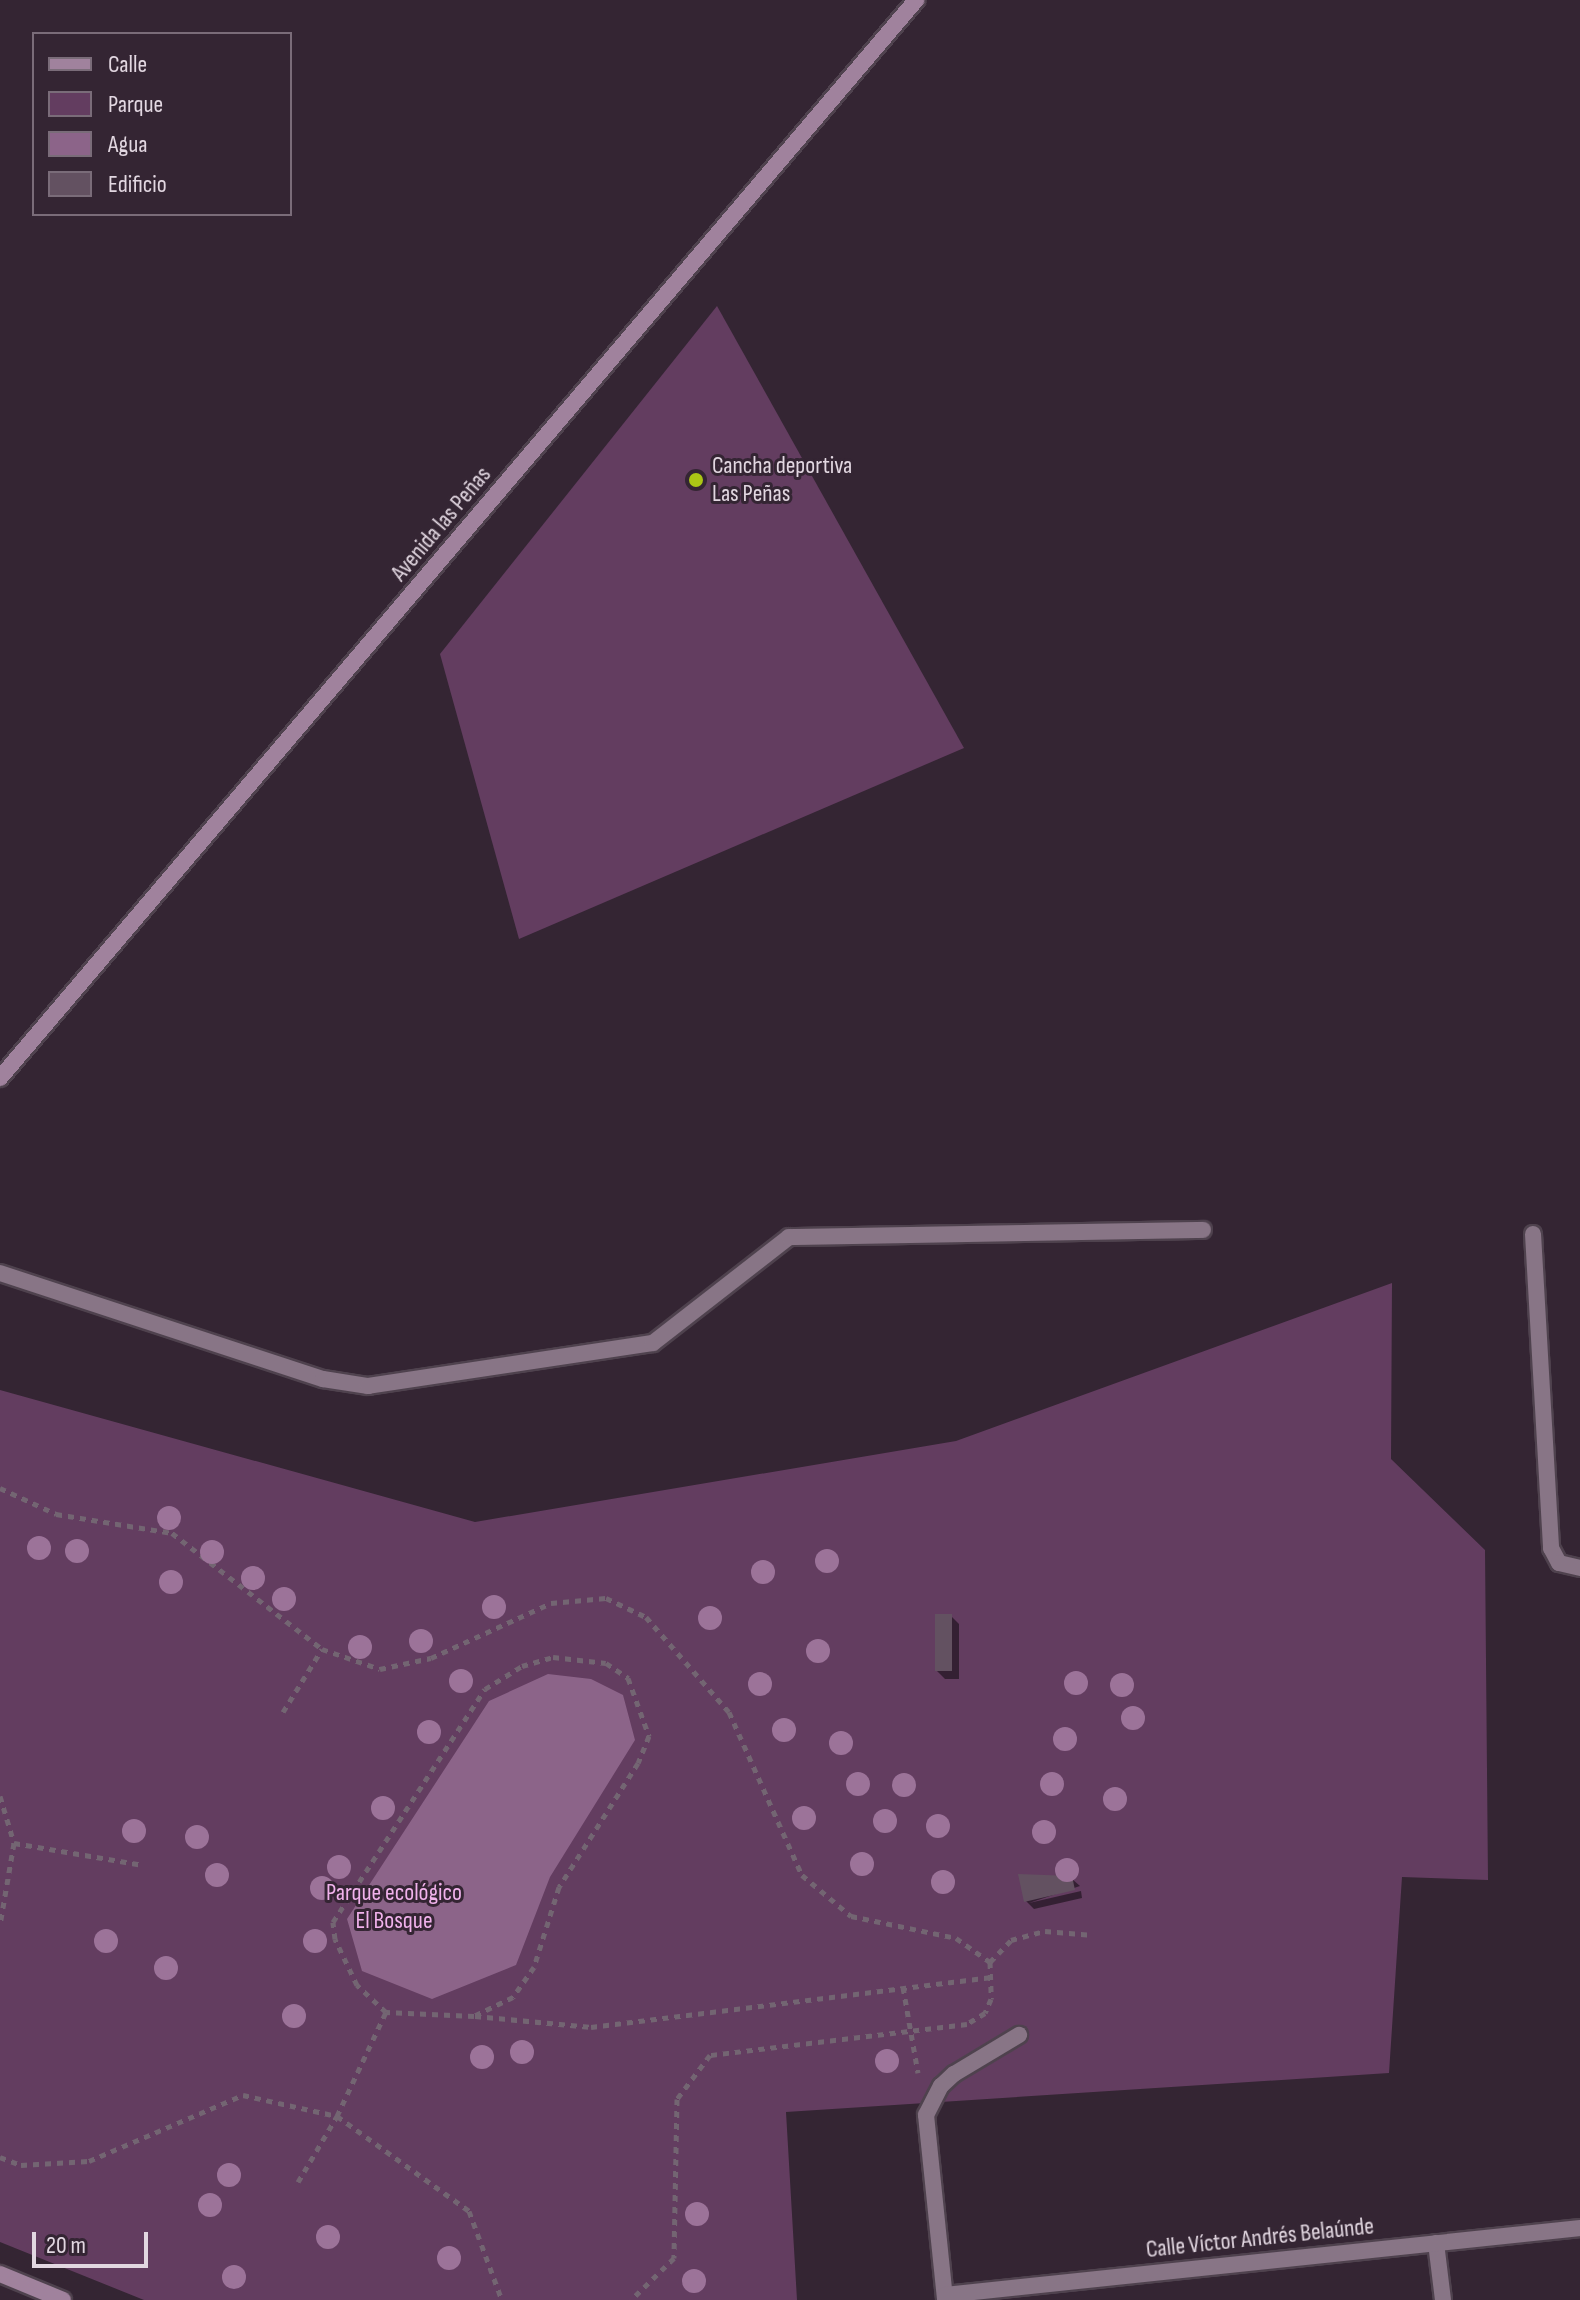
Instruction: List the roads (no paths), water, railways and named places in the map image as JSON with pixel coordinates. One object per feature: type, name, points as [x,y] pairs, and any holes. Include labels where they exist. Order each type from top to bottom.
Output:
[{"type":"street","name":"Avenida las Peñas","points":[[0,1078],[916,0]]},
{"type":"street","points":[[0,1273],[323,1379],[368,1386],[653,1343],[789,1237],[1203,1230]]},
{"type":"street","points":[[1533,1234],[1551,1548],[1559,1563],[1580,1568]]},
{"type":"street","points":[[945,2298],[926,2115],[941,2086],[954,2074],[1019,2035]]},
{"type":"street","name":"Calle Víctor Andrés Belaúnde","points":[[945,2298],[1580,2228]]},
{"type":"street","points":[[1436,2243],[1443,2300]]},
{"type":"street","points":[[0,2274],[63,2300]]},
{"type":"water","points":[[548,1674],[591,1679],[623,1695],[635,1740],[550,1877],[516,1965],[432,1999],[362,1971],[347,1919],[489,1701]]},
{"type":"place","name":"Cancha deportiva Las Peñas","points":[[696,480]]},
{"type":"park label","name":"Parque ecológico El Bosque","points":[[394,1907]]}]
